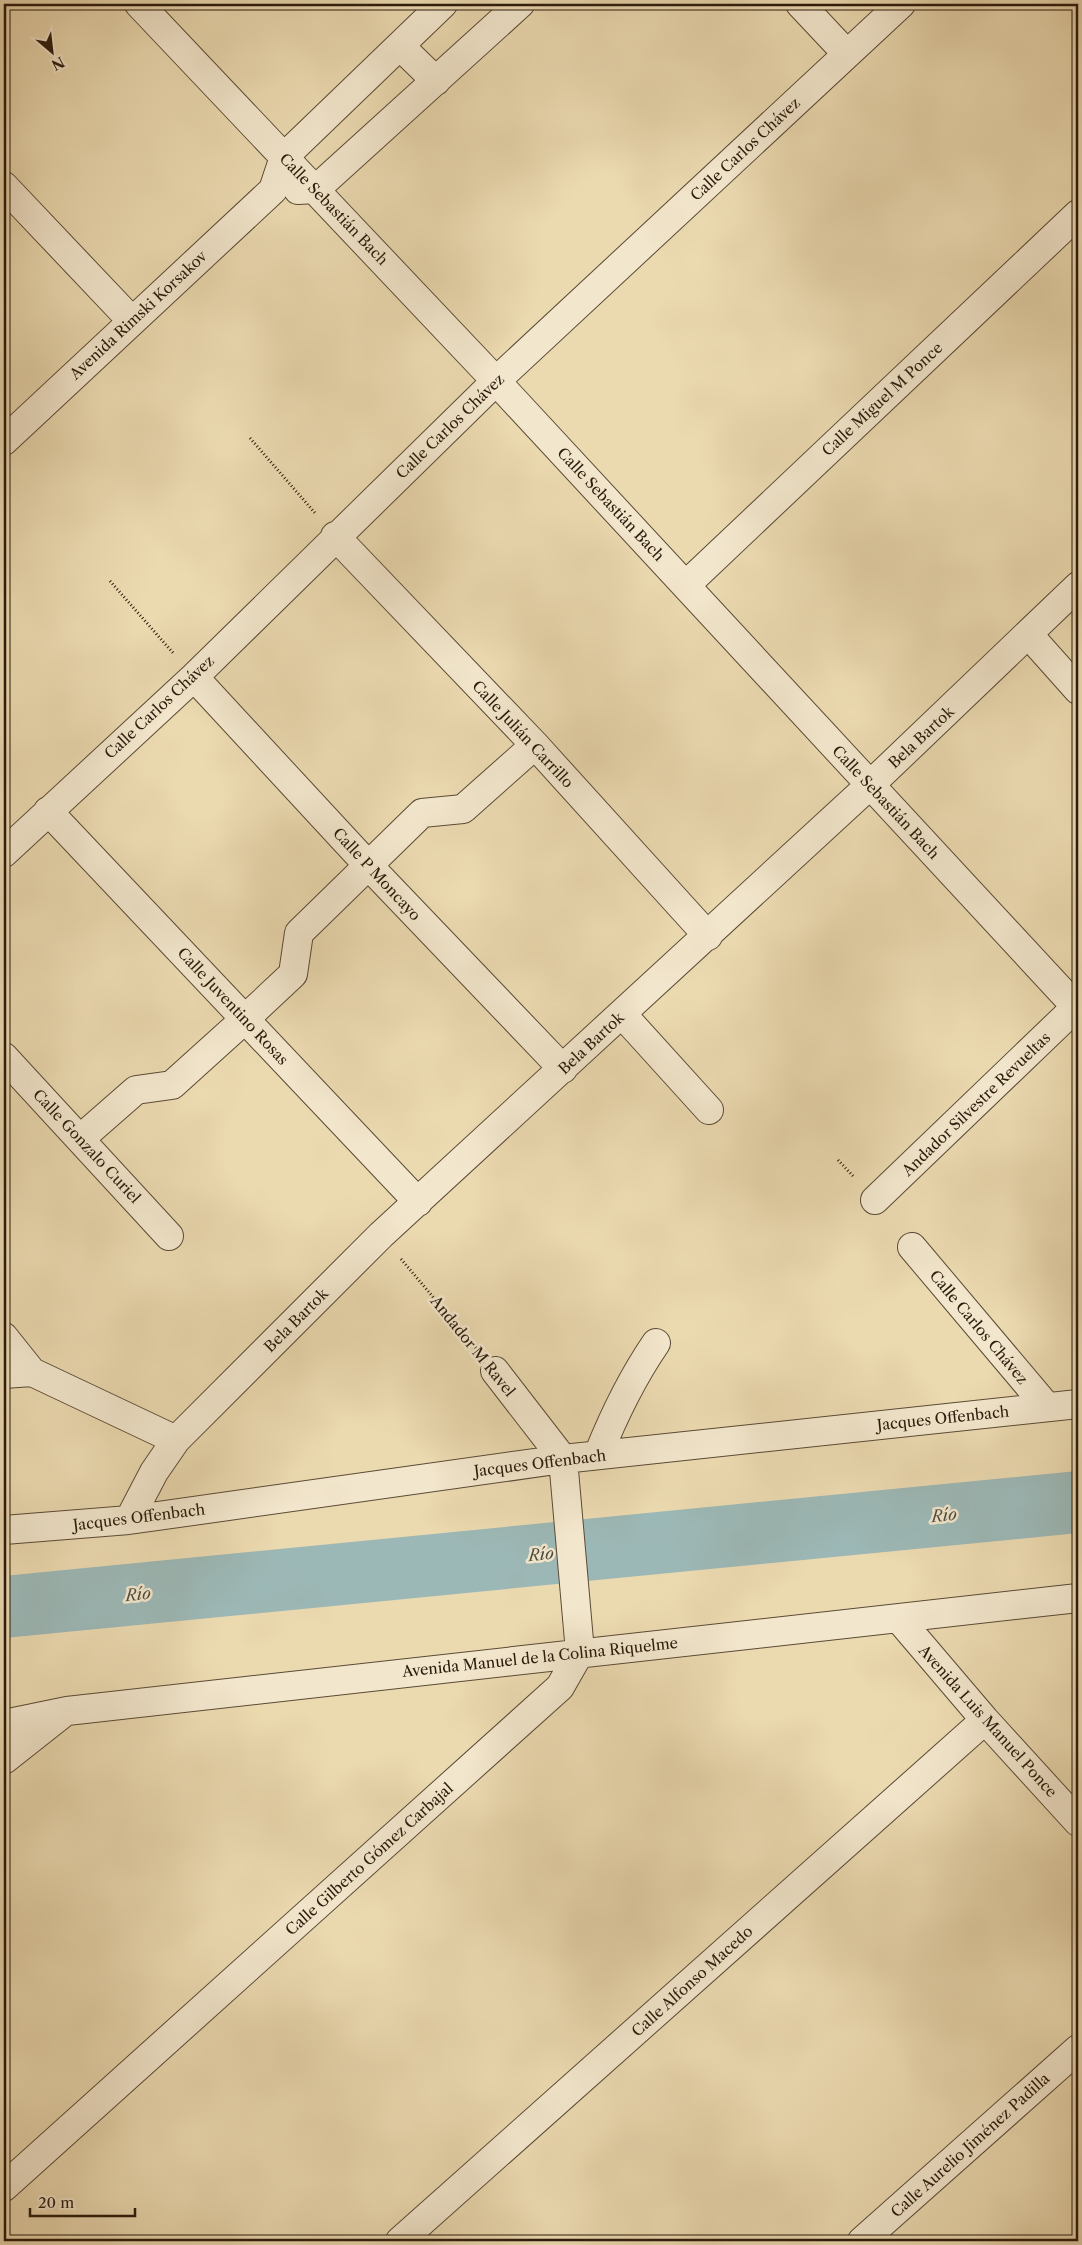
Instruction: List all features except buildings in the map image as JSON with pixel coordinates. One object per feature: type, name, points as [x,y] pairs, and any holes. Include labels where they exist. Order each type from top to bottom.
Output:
[{"type":"street","name":"Calle Sebastián Bach","points":[[139,4],[496,381],[1077,1008]]},
{"type":"street","name":"Avenida Rimski Korsakov","points":[[4,441],[273,190],[284,157],[443,4]]},
{"type":"street","points":[[273,190],[316,190],[520,4]]},
{"type":"street","points":[[800,4],[847,54]]},
{"type":"street","name":"Calle Carlos Chávez","points":[[4,853],[194,676],[335,536],[496,381],[901,4]]},
{"type":"street","points":[[400,46],[436,81]]},
{"type":"street","points":[[4,186],[132,320]]},
{"type":"street","name":"Calle Miguel M Ponce","points":[[686,585],[1078,214]]},
{"type":"street","name":"Calle Julián Carrillo","points":[[335,536],[535,745],[708,936]]},
{"type":"street","name":"Bela Bartok","points":[[129,1520],[154,1472],[176,1440],[381,1235],[708,936],[1030,635],[1078,586]]},
{"type":"street","points":[[1030,635],[1078,690]]},
{"type":"street","name":"Calle P Moncayo","points":[[194,676],[367,864],[563,1069]]},
{"type":"street","points":[[80,1139],[136,1090],[172,1085],[246,1019],[293,974],[299,933],[367,864],[422,813],[463,809],[535,745]]},
{"type":"street","name":"Calle Juventino Rosas","points":[[48,811],[418,1202]]},
{"type":"street","name":"Andador Silvestre Revueltas","points":[[875,1200],[1077,1008]]},
{"type":"street","points":[[622,1014],[709,1110]]},
{"type":"street","name":"Calle Gonzalo Curiel","points":[[4,1057],[170,1236]]},
{"type":"street","name":"Calle Carlos Chávez","points":[[912,1247],[1047,1407]]},
{"type":"street","points":[[4,1337],[32,1372],[176,1440]]},
{"type":"street","points":[[598,1455],[634,1374],[656,1343]]},
{"type":"street","name":"Andador M Ravel","points":[[495,1371],[563,1459]]},
{"type":"street","points":[[4,1374],[32,1372]]},
{"type":"street","name":"Jacques Offenbach","points":[[4,1530],[129,1520],[563,1459],[1078,1404]]},
{"type":"street","points":[[563,1459],[580,1652]]},
{"type":"street","name":"Avenida Manuel de la Colina Riquelme","points":[[4,1724],[66,1711],[580,1652],[899,1620],[1078,1598]]},
{"type":"street","name":"Avenida Luis Manuel Ponce","points":[[899,1620],[985,1720],[1078,1822]]},
{"type":"street","name":"Calle Gilberto Gómez Carbajal","points":[[4,2187],[560,1687],[580,1652]]},
{"type":"street","points":[[4,1760],[66,1711]]},
{"type":"street","name":"Calle Alfonso Macedo","points":[[400,2241],[985,1720]]},
{"type":"street","name":"Calle Aurelio Jiménez Padilla","points":[[862,2241],[1078,2049]]},
{"type":"path","points":[[250,438],[335,536]]},
{"type":"path","points":[[110,581],[194,676]]},
{"type":"path","name":"Andador M Ravel","points":[[381,1235],[495,1371]]},
{"type":"waterway","name":"Río","points":[[4,1607],[1078,1502]]}]
